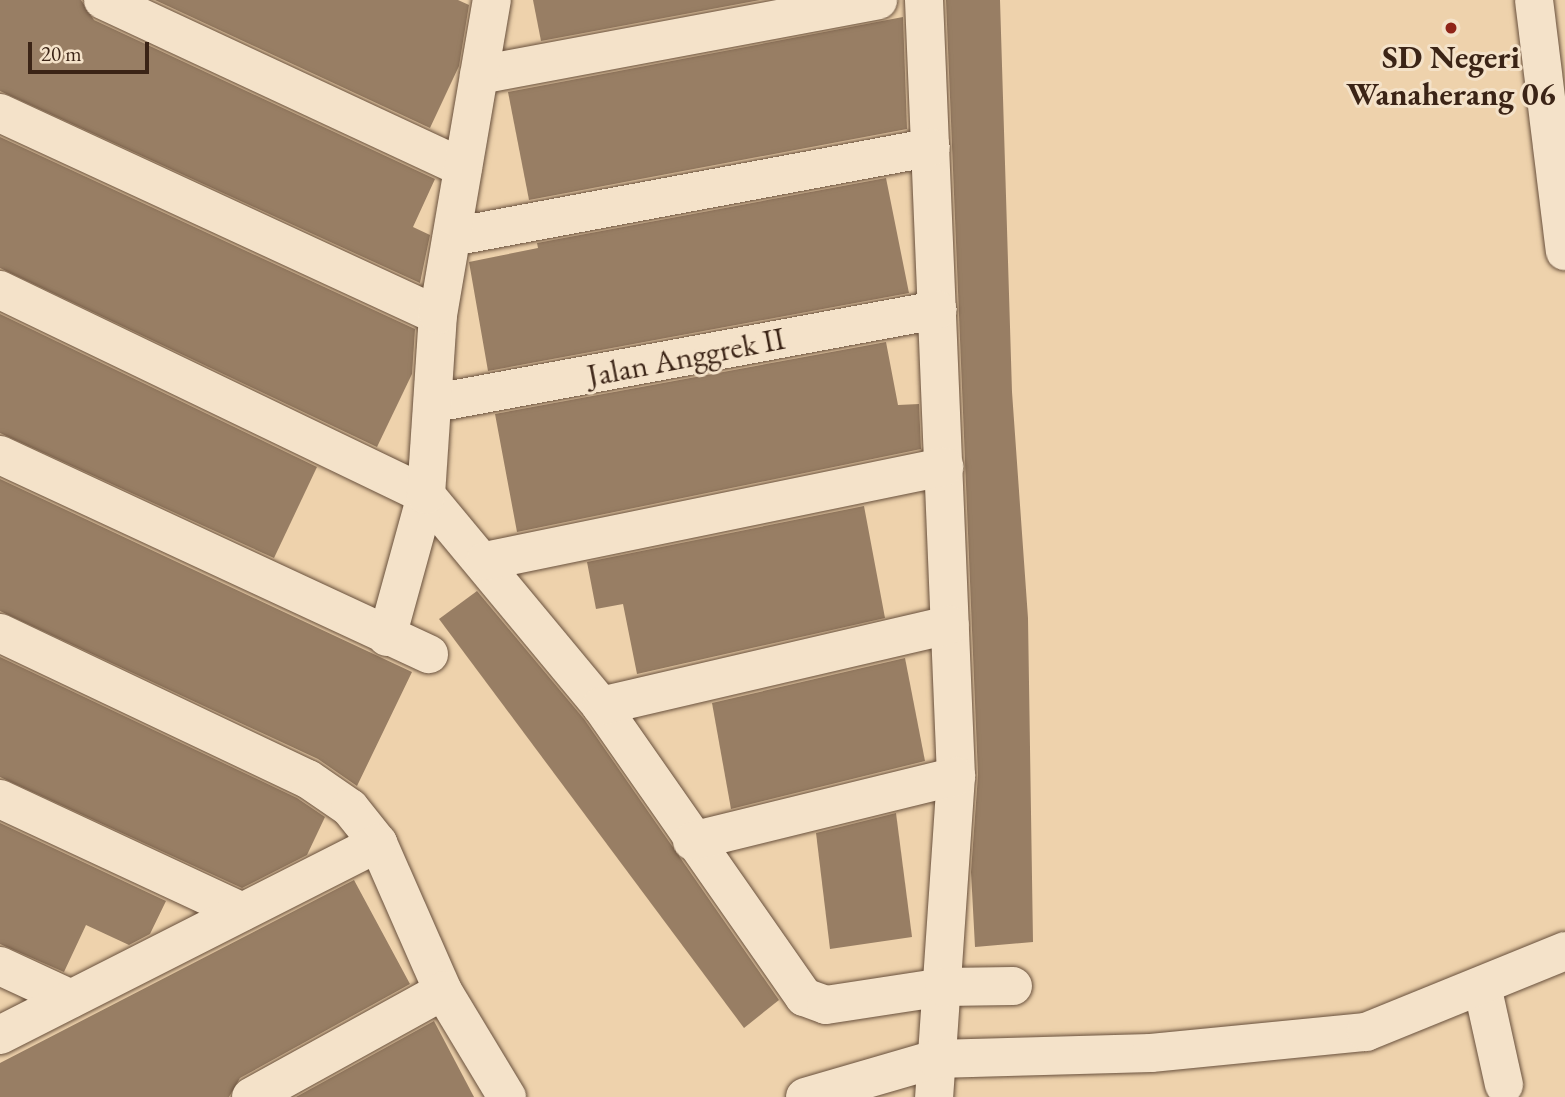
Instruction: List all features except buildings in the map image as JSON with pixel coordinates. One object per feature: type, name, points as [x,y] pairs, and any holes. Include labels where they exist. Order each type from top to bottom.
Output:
[{"type":"street","points":[[103,0],[463,168]]},
{"type":"street","points":[[387,637],[426,495],[435,403],[439,315],[492,0]]},
{"type":"street","points":[[479,75],[878,0]]},
{"type":"street","points":[[924,0],[956,776],[944,987],[934,1097]]},
{"type":"street","points":[[1534,0],[1565,251]]},
{"type":"street","points":[[0,113],[439,315]]},
{"type":"street","points":[[452,237],[930,147]]},
{"type":"street","points":[[0,290],[426,495],[485,561],[601,706],[692,841],[813,1002],[944,987],[1013,986]]},
{"type":"street","name":"Jalan Anggrek II","points":[[435,403],[937,310]]},
{"type":"street","points":[[0,455],[387,637],[429,654]]},
{"type":"street","points":[[485,561],[944,467]]},
{"type":"street","points":[[601,706],[950,625]]},
{"type":"street","points":[[0,633],[308,779],[351,808],[378,843],[443,991],[507,1097]]},
{"type":"street","points":[[692,841],[956,776]]},
{"type":"street","points":[[0,799],[242,912]]},
{"type":"street","points":[[0,1035],[378,843]]},
{"type":"street","points":[[805,1097],[936,1059],[1151,1053],[1366,1032],[1483,990],[1565,951]]},
{"type":"street","points":[[0,966],[71,999]]},
{"type":"street","points":[[1483,990],[1504,1085]]},
{"type":"street","points":[[251,1097],[443,991]]},
{"type":"place","name":"SD Negeri Wanaherang 06","points":[[1451,28]]}]
